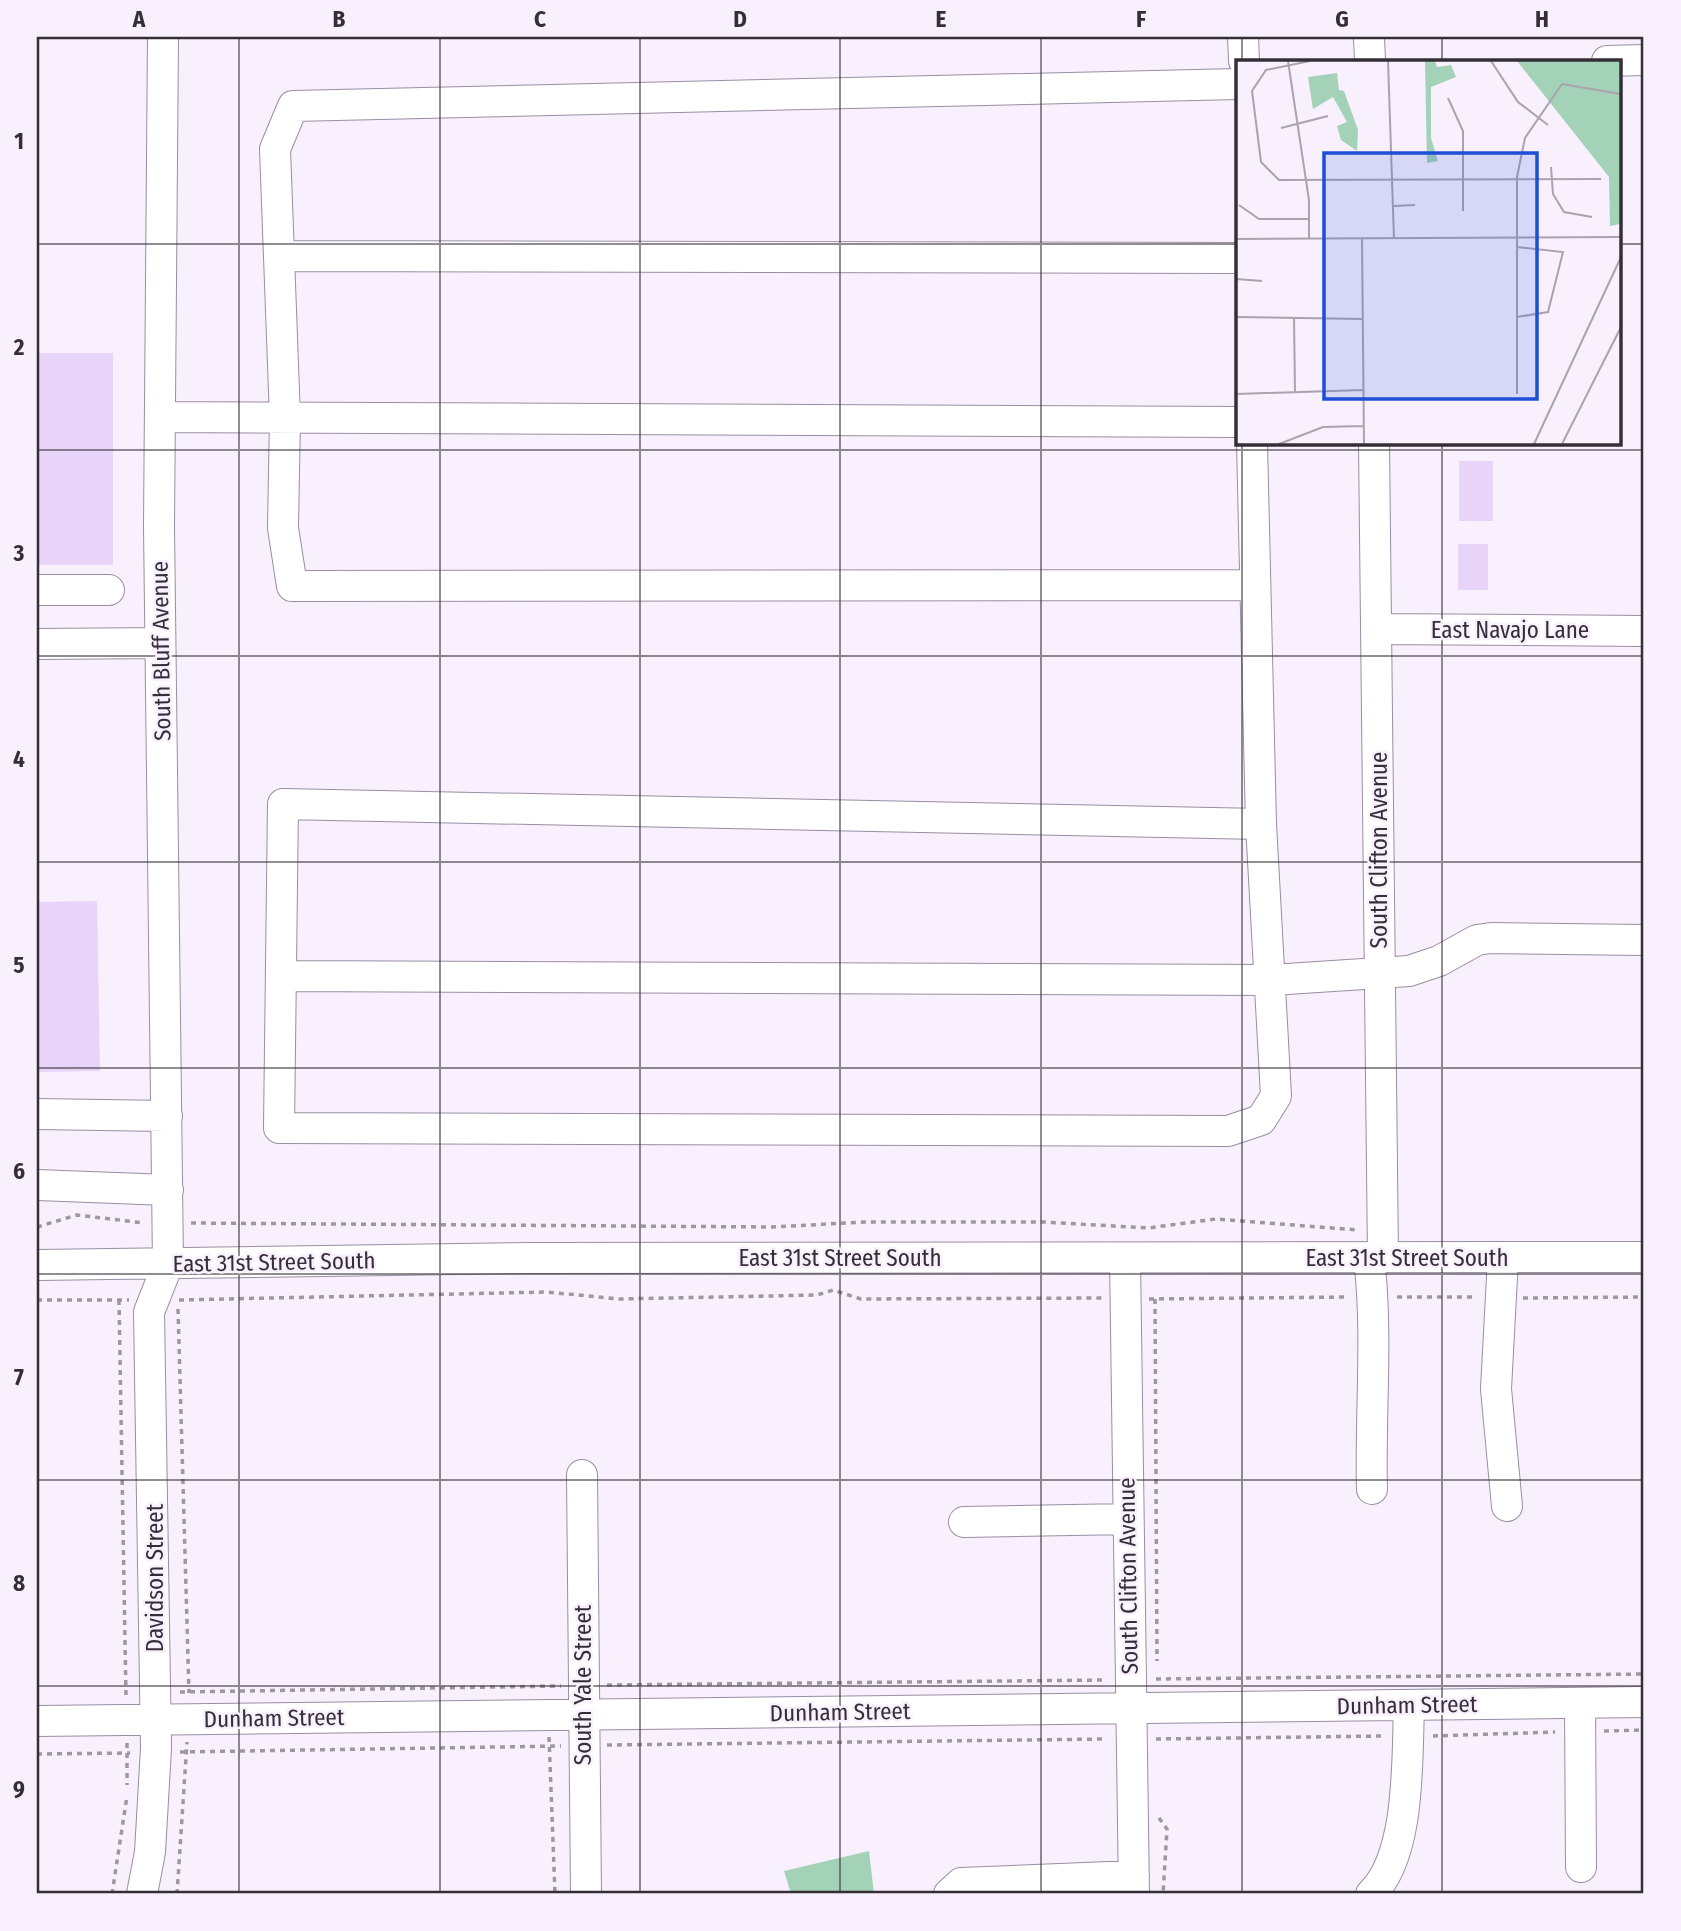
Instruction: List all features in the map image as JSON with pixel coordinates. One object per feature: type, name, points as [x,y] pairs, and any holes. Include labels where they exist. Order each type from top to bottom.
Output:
[{"type":"street","name":"South Bluff Avenue","points":[[163,37],[160,643],[168,1264]]},
{"type":"street","points":[[1243,37],[1244,60]]},
{"type":"street","points":[[1369,37],[1370,60]]},
{"type":"street","points":[[1622,61],[1644,60]]},
{"type":"street","points":[[1236,84],[293,106],[275,149],[285,418],[283,528],[292,586],[1255,585]]},
{"type":"street","points":[[281,256],[1236,258]]},
{"type":"street","points":[[161,417],[1236,422]]},
{"type":"street","points":[[1252,444],[1261,824],[1272,981],[1276,1096],[1261,1120],[1228,1132],[279,1128],[283,804],[1261,824]]},
{"type":"street","name":"South Clifton Avenue","points":[[1372,1489],[1370,1424],[1378,1249],[1380,971],[1374,444]]},
{"type":"street","points":[[37,590],[109,590]]},
{"type":"street","name":"East Navajo Lane","points":[[1376,629],[1644,631]]},
{"type":"street","points":[[37,644],[160,643]]},
{"type":"street","points":[[282,976],[1272,981],[1420,968],[1471,943],[1491,938],[1644,940]]},
{"type":"street","points":[[37,1114],[167,1116]]},
{"type":"street","points":[[37,1185],[168,1190]]},
{"type":"street","name":"East 31st Street South","points":[[37,1265],[532,1258],[1125,1258],[1378,1249],[1503,1258],[1644,1257]]},
{"type":"street","name":"South Clifton Avenue","points":[[1125,1258],[1128,1519],[1147,1743],[1134,1885]]},
{"type":"street","points":[[1503,1258],[1496,1390],[1507,1506]]},
{"type":"street","name":"Davidson Street","points":[[142,1894],[150,1852],[141,1753],[155,1706],[149,1312],[168,1264]]},
{"type":"street","name":"South Yale Street","points":[[582,1475],[586,1894]]},
{"type":"street","points":[[964,1522],[1128,1519]]},
{"type":"street","name":"Dunham Street","points":[[37,1721],[126,1706],[189,1705],[548,1716],[1142,1694],[1409,1705],[1580,1717],[1644,1702]]},
{"type":"street","points":[[1371,1894],[1378,1888],[1394,1853],[1403,1805],[1409,1705]]},
{"type":"street","points":[[1580,1717],[1581,1867]]},
{"type":"street","points":[[949,1894],[961,1883],[980,1881],[1134,1885]]},
{"type":"path","points":[[37,1227],[77,1215],[137,1223],[771,1227],[866,1222],[1044,1222],[1148,1228],[1216,1219],[1378,1249]]},
{"type":"path","points":[[177,1894],[189,1705],[177,1300],[547,1292],[619,1299],[659,1299],[817,1295],[833,1290],[861,1299],[1644,1297]]},
{"type":"path","points":[[1147,1743],[1142,1694],[1155,1299]]},
{"type":"path","points":[[37,1300],[154,1300]]},
{"type":"path","points":[[113,1894],[127,1791],[141,1753],[126,1706],[120,1300]]},
{"type":"path","points":[[113,1693],[126,1706],[546,1686],[1142,1694],[1644,1674]]},
{"type":"path","points":[[546,1686],[555,1894]]},
{"type":"path","points":[[37,1755],[550,1746],[1147,1743],[1408,1736],[1580,1717],[1644,1730]]},
{"type":"path","points":[[1154,1811],[1167,1829],[1163,1894]]},
{"type":"green space","points":[[869,1851],[874,1894],[791,1894],[784,1871]]},
{"type":"building","points":[[37,353],[113,353],[113,565],[37,565]]},
{"type":"building","points":[[1459,461],[1493,461],[1493,521],[1459,521]]},
{"type":"building","points":[[1458,544],[1488,544],[1488,590],[1458,590]]},
{"type":"building","points":[[97,901],[100,1071],[37,1072],[37,902]]}]
